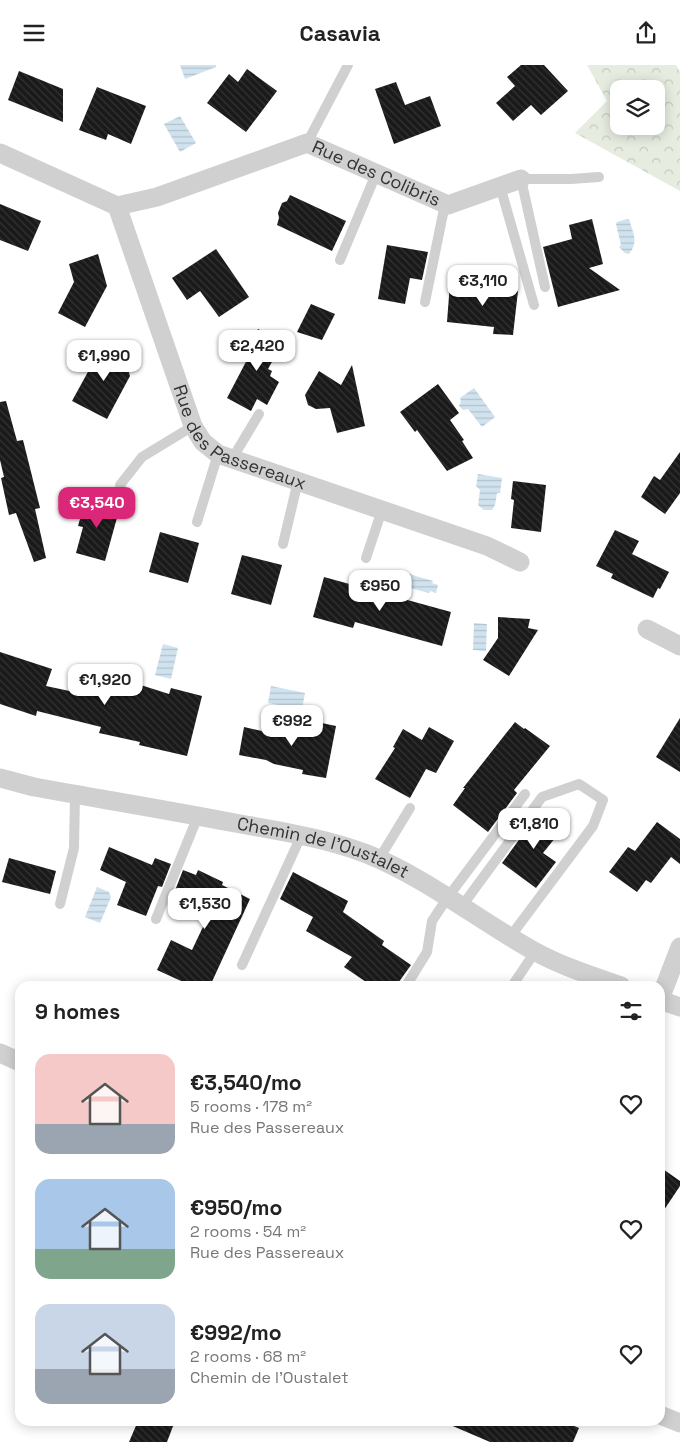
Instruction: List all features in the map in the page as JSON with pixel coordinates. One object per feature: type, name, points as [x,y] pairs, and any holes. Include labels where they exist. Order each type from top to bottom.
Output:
[{"type":"street","name":"Rue des Colibris","points":[[117,206],[157,197],[307,143],[448,205],[521,179]]},
{"type":"street","points":[[0,153],[117,206]]},
{"type":"street","name":"Rue des Passereaux","points":[[117,206],[193,426],[203,442],[225,457],[487,546],[520,562]]},
{"type":"street","points":[[647,629],[680,646]]},
{"type":"street","name":"Chemin de l'Oustalet","points":[[0,778],[27,786],[198,816],[337,844],[379,859],[455,902],[535,952],[602,981]]},
{"type":"street","points":[[665,1004],[680,947]]},
{"type":"street","points":[[0,1053],[15,1060]]},
{"type":"street","points":[[665,1417],[680,1423]]},
{"type":"lane","points":[[307,143],[348,65]]},
{"type":"lane","points":[[340,260],[376,174]]},
{"type":"lane","points":[[545,287],[521,179],[599,177]]},
{"type":"lane","points":[[500,186],[534,305]]},
{"type":"lane","points":[[426,302],[445,204]]},
{"type":"lane","points":[[197,522],[225,457],[259,413]]},
{"type":"lane","points":[[120,485],[142,457],[193,426]]},
{"type":"lane","points":[[282,544],[298,481]]},
{"type":"lane","points":[[366,558],[382,510]]},
{"type":"lane","points":[[409,981],[428,952],[432,921],[455,902],[542,797],[579,784],[603,800],[593,826],[510,937]]},
{"type":"lane","points":[[455,902],[525,794]]},
{"type":"lane","points":[[60,904],[74,848],[75,795]]},
{"type":"lane","points":[[379,859],[410,808]]},
{"type":"lane","points":[[156,919],[198,816]]},
{"type":"lane","points":[[242,965],[301,836]]},
{"type":"lane","points":[[515,981],[535,952]]},
{"type":"green space","points":[[587,65],[676,65],[680,72],[680,191],[575,133],[607,101]]},
{"type":"water","points":[[180,65],[216,65],[216,67],[185,79]]},
{"type":"water","points":[[180,116],[196,143],[180,152],[164,124]]},
{"type":"water","points":[[629,219],[634,237],[634,245],[629,254],[619,247],[621,245],[616,224]]},
{"type":"water","points":[[474,388],[495,417],[482,427],[468,409],[463,410],[459,406],[460,398]]},
{"type":"water","points":[[478,474],[502,478],[500,493],[497,493],[492,510],[484,510],[478,505],[480,490],[476,486]]},
{"type":"water","points":[[402,572],[433,581],[432,583],[438,585],[436,593],[398,585]]},
{"type":"water","points":[[474,623],[487,624],[486,651],[473,650]]},
{"type":"water","points":[[163,644],[178,648],[171,679],[155,675]]},
{"type":"water","points":[[271,686],[305,693],[302,709],[268,703]]},
{"type":"water","points":[[97,887],[109,892],[111,897],[100,923],[85,917]]},
{"type":"building","points":[[521,65],[544,65],[568,91],[541,115],[531,105],[513,121],[496,103],[515,86],[507,77]]},
{"type":"building","points":[[247,69],[277,91],[246,132],[207,103],[229,74],[238,82]]},
{"type":"building","points":[[19,71],[63,89],[63,122],[8,100]]},
{"type":"building","points":[[396,82],[405,105],[430,96],[441,126],[394,144],[375,89]]},
{"type":"building","points":[[97,87],[146,106],[131,144],[108,134],[106,140],[79,130]]},
{"type":"building","points":[[290,195],[346,221],[332,251],[277,225],[278,213],[282,203],[287,201]]},
{"type":"building","points":[[0,204],[41,221],[28,251],[0,240]]},
{"type":"building","points":[[592,219],[603,264],[589,268],[620,290],[558,307],[543,247],[572,239],[569,225]]},
{"type":"building","points":[[387,245],[428,252],[422,280],[410,278],[405,304],[378,299]]},
{"type":"building","points":[[216,249],[249,297],[219,317],[200,291],[187,300],[172,278]]},
{"type":"building","points":[[98,254],[107,286],[85,327],[58,313],[74,282],[69,264]]},
{"type":"building","points":[[450,283],[518,291],[513,335],[493,334],[494,327],[447,322]]},
{"type":"building","points":[[311,304],[335,314],[322,340],[297,332]]},
{"type":"building","points":[[258,329],[283,342],[268,369],[272,371],[270,376],[279,382],[267,405],[257,399],[251,411],[227,398],[249,356],[244,354]]},
{"type":"building","points":[[121,345],[130,376],[107,419],[72,401],[95,359],[93,353]]},
{"type":"building","points":[[352,365],[365,426],[337,433],[330,408],[316,409],[308,405],[305,395],[319,371],[341,385]]},
{"type":"building","points":[[438,384],[459,413],[450,420],[464,440],[462,441],[473,458],[447,471],[417,430],[415,432],[400,412]]},
{"type":"building","points":[[6,401],[17,441],[23,440],[40,508],[35,509],[46,558],[34,562],[16,513],[9,515],[1,478],[4,477],[0,460],[0,402]]},
{"type":"building","points":[[680,452],[680,493],[665,514],[641,497],[654,476],[660,480]]},
{"type":"building","points":[[513,481],[546,485],[541,532],[511,528],[514,500],[511,499]]},
{"type":"building","points":[[86,498],[120,507],[105,561],[76,553],[83,527],[78,526]]},
{"type":"building","points":[[615,530],[639,541],[632,554],[669,572],[653,598],[611,578],[613,574],[596,566]]},
{"type":"building","points":[[160,532],[199,543],[188,583],[149,572]]},
{"type":"building","points":[[242,555],[282,565],[271,605],[231,594]]},
{"type":"building","points":[[324,577],[451,612],[442,646],[355,622],[353,628],[313,617]]},
{"type":"building","points":[[498,617],[530,619],[528,628],[538,630],[509,676],[483,660],[498,638]]},
{"type":"building","points":[[0,652],[52,669],[46,686],[93,696],[96,680],[126,688],[128,681],[169,694],[171,688],[202,696],[187,756],[139,745],[140,742],[99,733],[101,727],[37,711],[36,716],[0,704]]},
{"type":"building","points":[[680,718],[680,772],[656,757]]},
{"type":"building","points":[[312,721],[336,726],[326,778],[302,774],[303,770],[239,755],[244,727],[271,733],[273,724],[310,732]]},
{"type":"building","points":[[515,722],[550,746],[514,790],[517,793],[488,832],[453,805],[465,788],[463,788]]},
{"type":"building","points":[[429,727],[454,741],[436,773],[426,769],[410,798],[375,779],[395,748],[393,747],[403,729],[422,740]]},
{"type":"building","points":[[541,810],[564,827],[543,853],[556,862],[536,888],[502,863]]},
{"type":"building","points":[[657,822],[680,839],[680,864],[671,857],[651,883],[646,880],[637,892],[609,872],[628,847],[635,851]]},
{"type":"building","points":[[109,847],[152,865],[155,858],[171,864],[162,887],[158,886],[146,916],[117,905],[126,882],[100,870]]},
{"type":"building","points":[[9,858],[56,871],[50,894],[2,882]]},
{"type":"building","points":[[183,870],[196,875],[198,870],[223,882],[222,885],[250,899],[212,981],[181,981],[157,970],[171,940],[192,950],[211,910],[174,893]]},
{"type":"building","points":[[293,872],[348,901],[343,912],[384,941],[382,945],[411,965],[400,981],[365,981],[344,967],[352,957],[306,931],[313,917],[280,899]]},
{"type":"building","points":[[665,1170],[680,1181],[680,1186],[665,1208]]},
{"type":"building","points":[[136,1426],[173,1426],[167,1442],[129,1442]]},
{"type":"building","points":[[453,1426],[574,1426],[579,1428],[573,1442],[490,1442]]}]
